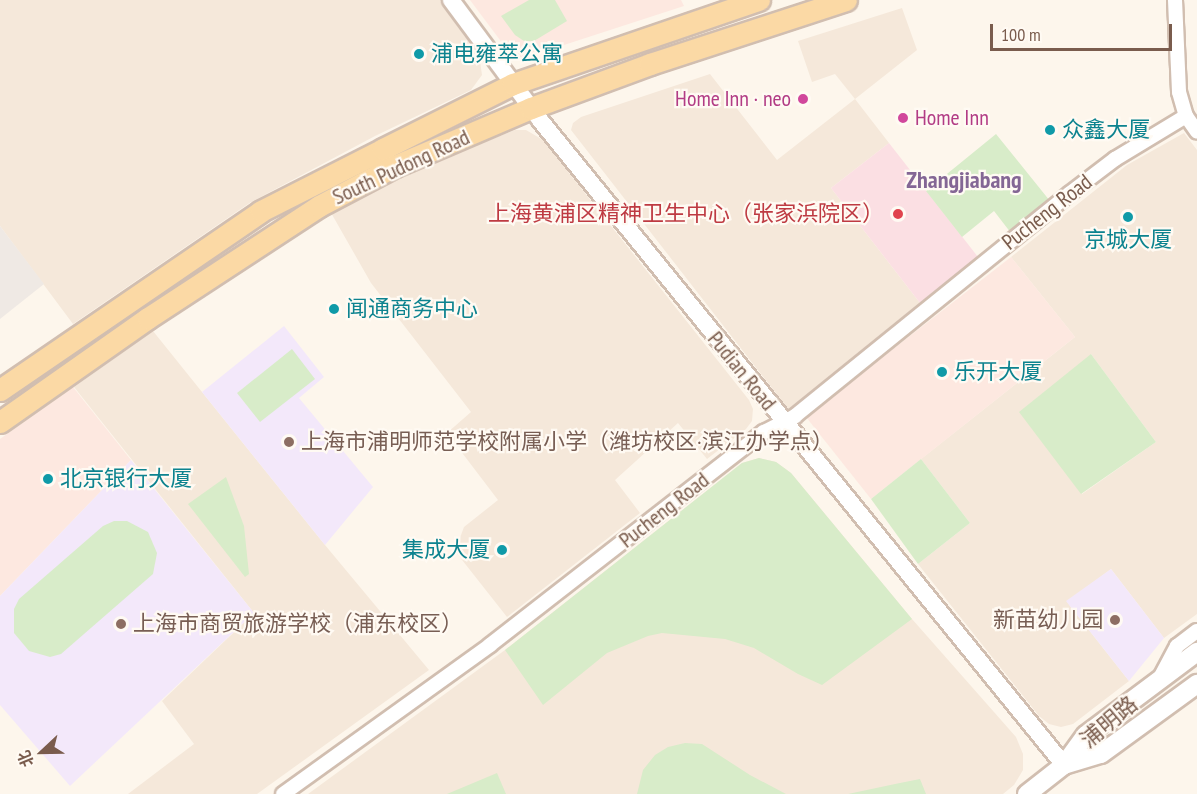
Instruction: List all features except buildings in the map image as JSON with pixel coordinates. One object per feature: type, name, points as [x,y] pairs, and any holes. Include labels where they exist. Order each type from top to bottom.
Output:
[{"type":"main road","name":"South Pudong Road","points":[[0,390],[261,211],[513,84],[759,0]]},
{"type":"main road","name":"South Pudong Road","points":[[0,422],[158,312],[319,206],[394,166],[531,108],[650,64],[846,0]]},
{"type":"main road","name":"浦明路","points":[[1064,765],[1086,735],[1197,652]]},
{"type":"main road","name":"浦明路","points":[[1064,765],[1101,754],[1197,684]]},
{"type":"main road","points":[[1027,794],[1064,765]]},
{"type":"street","name":"Pudian Road","points":[[451,0],[531,108],[783,422],[1064,765]]},
{"type":"street","points":[[1175,0],[1176,66],[1179,92],[1186,116],[1197,132]]},
{"type":"street","name":"Pucheng Road","points":[[283,794],[490,645],[764,432],[783,422],[1115,159],[1186,116]]},
{"type":"street","points":[[1158,681],[1177,646],[1197,631]]},
{"type":"shaded area","points":[[0,0],[442,0],[479,54],[482,75],[471,90],[375,136],[251,202],[73,324],[0,226]]},
{"type":"shaded area","points":[[470,0],[681,0],[684,6],[527,57],[518,57],[509,52]]},
{"type":"shaded area","points":[[902,8],[917,50],[855,99],[835,74],[812,82],[798,41]]},
{"type":"shaded area","points":[[710,74],[777,160],[855,99],[889,143],[831,188],[920,303],[789,410],[571,130],[573,123],[581,117]]},
{"type":"shaded area","points":[[515,130],[526,130],[543,140],[749,400],[753,409],[752,421],[746,429],[707,459],[678,423],[615,480],[640,513],[507,617],[455,551],[464,527],[498,500],[447,433],[471,412],[371,283],[330,211],[399,176]]},
{"type":"shaded area","points":[[1184,133],[1197,150],[1197,614],[1164,638],[1111,569],[1067,602],[1129,681],[1073,724],[1061,727],[1049,724],[1039,716],[918,564],[970,523],[921,459],[1075,337],[1011,257],[1127,165]],"holes":[[[1091,354],[1156,442],[1081,493]]]},
{"type":"shaded area","name":"上海黄浦区精神卫生中心（张家浜院区）","points":[[889,143],[978,257],[920,303],[831,188]]},
{"type":"shaded area","points":[[0,226],[44,284],[0,319]]},
{"type":"shaded area","name":"乐开大厦","points":[[1011,257],[1075,337],[871,499],[806,417]]},
{"type":"shaded area","name":"上海市浦明师范学校附属小学（潍坊校区·滨江办学点）","points":[[284,326],[324,377],[299,398],[373,487],[325,545],[202,392]]},
{"type":"shaded area","points":[[153,331],[429,670],[257,794],[128,794],[194,744],[162,701],[254,613],[74,387]]},
{"type":"shaded area","points":[[73,387],[131,460],[0,596],[0,439]]},
{"type":"shaded area","points":[[759,458],[776,462],[791,473],[912,619],[1016,737],[1023,754],[1023,770],[1014,785],[1003,794],[308,794],[505,650],[742,463]]},
{"type":"shaded area","name":"上海市商贸旅游学校（浦东校区）","points":[[131,460],[254,613],[70,786],[0,705],[0,596]]},
{"type":"shaded area","name":"新苗幼儿园","points":[[1111,569],[1164,638],[1129,681],[1066,601]]},
{"type":"green space","points":[[529,0],[555,0],[567,21],[534,41],[524,41],[515,35],[501,16]]},
{"type":"green space","points":[[996,134],[1050,201],[1011,233],[994,211],[962,237],[926,191]]},
{"type":"green space","points":[[292,349],[315,379],[260,422],[237,393]]},
{"type":"green space","points":[[1091,354],[1156,442],[1081,494],[1019,412]]},
{"type":"green space","points":[[759,458],[776,462],[791,473],[912,619],[822,685],[798,674],[754,648],[725,639],[662,633],[648,636],[607,653],[543,705],[505,650],[742,463]]},
{"type":"green space","points":[[921,459],[970,523],[918,564],[871,499]]},
{"type":"green space","points":[[226,477],[244,526],[249,574],[245,577],[188,504]]},
{"type":"green space","points":[[114,521],[127,521],[148,532],[157,553],[153,574],[61,654],[50,657],[29,651],[14,633],[14,609],[19,599],[103,526]]},
{"type":"green space","points":[[685,743],[702,744],[750,775],[786,794],[637,794],[643,770],[655,755],[668,747]]},
{"type":"green space","points":[[497,773],[506,794],[447,794]]},
{"type":"green space","points":[[920,779],[926,794],[848,794],[895,784]]},
{"type":"place","name":"浦电雍萃公寓","points":[[419,54]]},
{"type":"place","name":"Home Inn · neo","points":[[803,99]]},
{"type":"place","name":"Home Inn","points":[[903,118]]},
{"type":"place","name":"众鑫大厦","points":[[1050,130]]},
{"type":"place","name":"上海黄浦区精神卫生中心（张家浜院区）","points":[[898,214]]},
{"type":"place","name":"京城大厦","points":[[1128,217]]},
{"type":"place","name":"闻通商务中心","points":[[334,309]]},
{"type":"place","name":"乐开大厦","points":[[942,372]]},
{"type":"place","name":"上海市浦明师范学校附属小学（潍坊校区·滨江办学点）","points":[[289,442]]},
{"type":"place","name":"北京银行大厦","points":[[48,479]]},
{"type":"place","name":"集成大厦","points":[[502,550]]},
{"type":"place","name":"新苗幼儿园","points":[[1115,620]]},
{"type":"place","name":"上海市商贸旅游学校（浦东校区）","points":[[121,624]]},
{"type":"district","name":"Zhangjiabang","points":[[964,180]]}]
